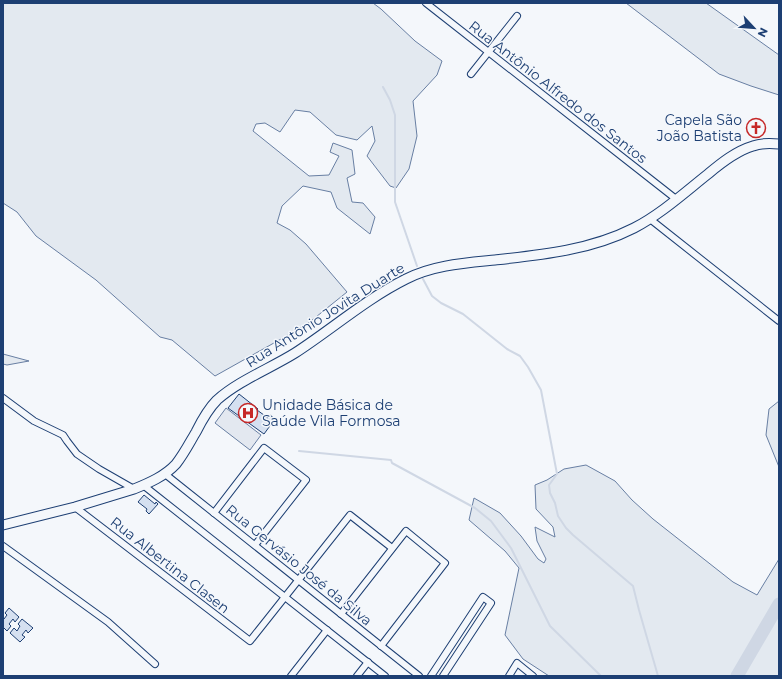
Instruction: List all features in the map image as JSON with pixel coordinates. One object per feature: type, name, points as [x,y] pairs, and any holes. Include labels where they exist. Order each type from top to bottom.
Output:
[{"type":"main road","name":"Rua Antônio Jovita Duarte","points":[[3,524],[76,507],[134,489],[165,474],[184,454],[209,410],[225,394],[297,351],[406,278],[436,268],[538,256],[571,250],[622,234],[650,219],[717,166],[743,150],[756,145],[779,144]]},
{"type":"street","name":"Rua Antônio Alfredo dos Santos","points":[[426,3],[676,199]]},
{"type":"street","points":[[471,74],[517,16]]},
{"type":"street","points":[[650,219],[779,322]]},
{"type":"street","points":[[3,398],[34,421],[63,435],[77,454],[99,469],[134,489]]},
{"type":"street","points":[[214,513],[264,448],[306,480],[255,545]]},
{"type":"street","name":"Rua Gervásio José da Silva","points":[[165,474],[419,676]]},
{"type":"street","points":[[143,485],[385,676]]},
{"type":"street","name":"Rua Albertina Clasen","points":[[76,507],[250,641],[285,597]]},
{"type":"street","points":[[285,597],[350,515],[392,548]]},
{"type":"street","points":[[341,614],[406,531],[445,563],[381,646]]},
{"type":"street","points":[[3,546],[108,622],[155,664]]},
{"type":"street","points":[[431,676],[483,597],[491,603],[443,676]]},
{"type":"street","points":[[291,676],[327,630]]},
{"type":"street","points":[[357,676],[368,662]]},
{"type":"street","points":[[509,676],[517,663],[533,676]]},
{"type":"shaded area","points":[[3,3],[373,3],[381,9],[415,41],[442,61],[437,75],[413,101],[417,136],[409,169],[396,188],[390,186],[367,156],[375,141],[372,126],[357,140],[336,135],[310,112],[295,110],[280,132],[265,123],[256,124],[253,131],[309,176],[329,175],[339,156],[330,152],[333,143],[352,150],[355,174],[347,178],[352,202],[363,203],[375,217],[370,234],[337,208],[331,192],[303,186],[282,206],[277,223],[290,230],[306,244],[347,292],[306,325],[215,376],[172,340],[160,337],[96,280],[36,236],[17,212],[3,203]]},
{"type":"shaded area","points":[[626,3],[706,3],[779,55],[779,95],[719,74]]},
{"type":"shaded area","points":[[3,354],[29,361],[7,365],[3,364]]},
{"type":"shaded area","points":[[779,401],[779,467],[766,435],[769,409]]},
{"type":"shaded area","points":[[226,408],[261,435],[250,450],[215,423]]},
{"type":"shaded area","points":[[586,465],[615,481],[632,500],[653,519],[733,582],[757,595],[779,559],[779,676],[549,676],[523,659],[505,635],[519,568],[505,551],[469,520],[474,498],[500,513],[521,536],[538,559],[544,563],[546,559],[537,541],[535,527],[555,537],[553,527],[536,509],[535,485],[547,480],[564,469]]},
{"type":"building","name":"Unidade Básica de Saúde Vila Formosa","points":[[239,394],[268,418],[270,415],[275,419],[264,434],[228,408]]},
{"type":"building","points":[[144,495],[155,504],[156,502],[158,504],[149,514],[146,511],[147,509],[138,502]]},
{"type":"building","points":[[9,608],[19,617],[15,622],[13,619],[9,624],[11,626],[7,631],[3,627],[3,619],[7,615],[5,613]]},
{"type":"building","points":[[22,619],[33,628],[28,633],[26,630],[22,635],[25,637],[20,642],[10,633],[14,628],[17,631],[20,626],[18,624]]},
{"type":"waterway","points":[[383,87],[390,100],[395,115],[395,202],[417,266]]},
{"type":"waterway","points":[[423,279],[432,296],[441,303],[463,314],[507,349],[520,356],[528,367],[541,390],[557,474],[549,485],[550,493],[555,503],[558,516],[573,535],[633,586],[658,676]]},
{"type":"waterway","points":[[299,451],[391,460],[392,463],[475,508],[491,521],[511,548],[550,626],[601,676]]},
{"type":"waterway","points":[[737,676],[779,604]]},
{"type":"place","name":"Capela São João Batista","points":[[756,128]]},
{"type":"place","name":"Unidade Básica de Saúde Vila Formosa","points":[[248,413]]}]
